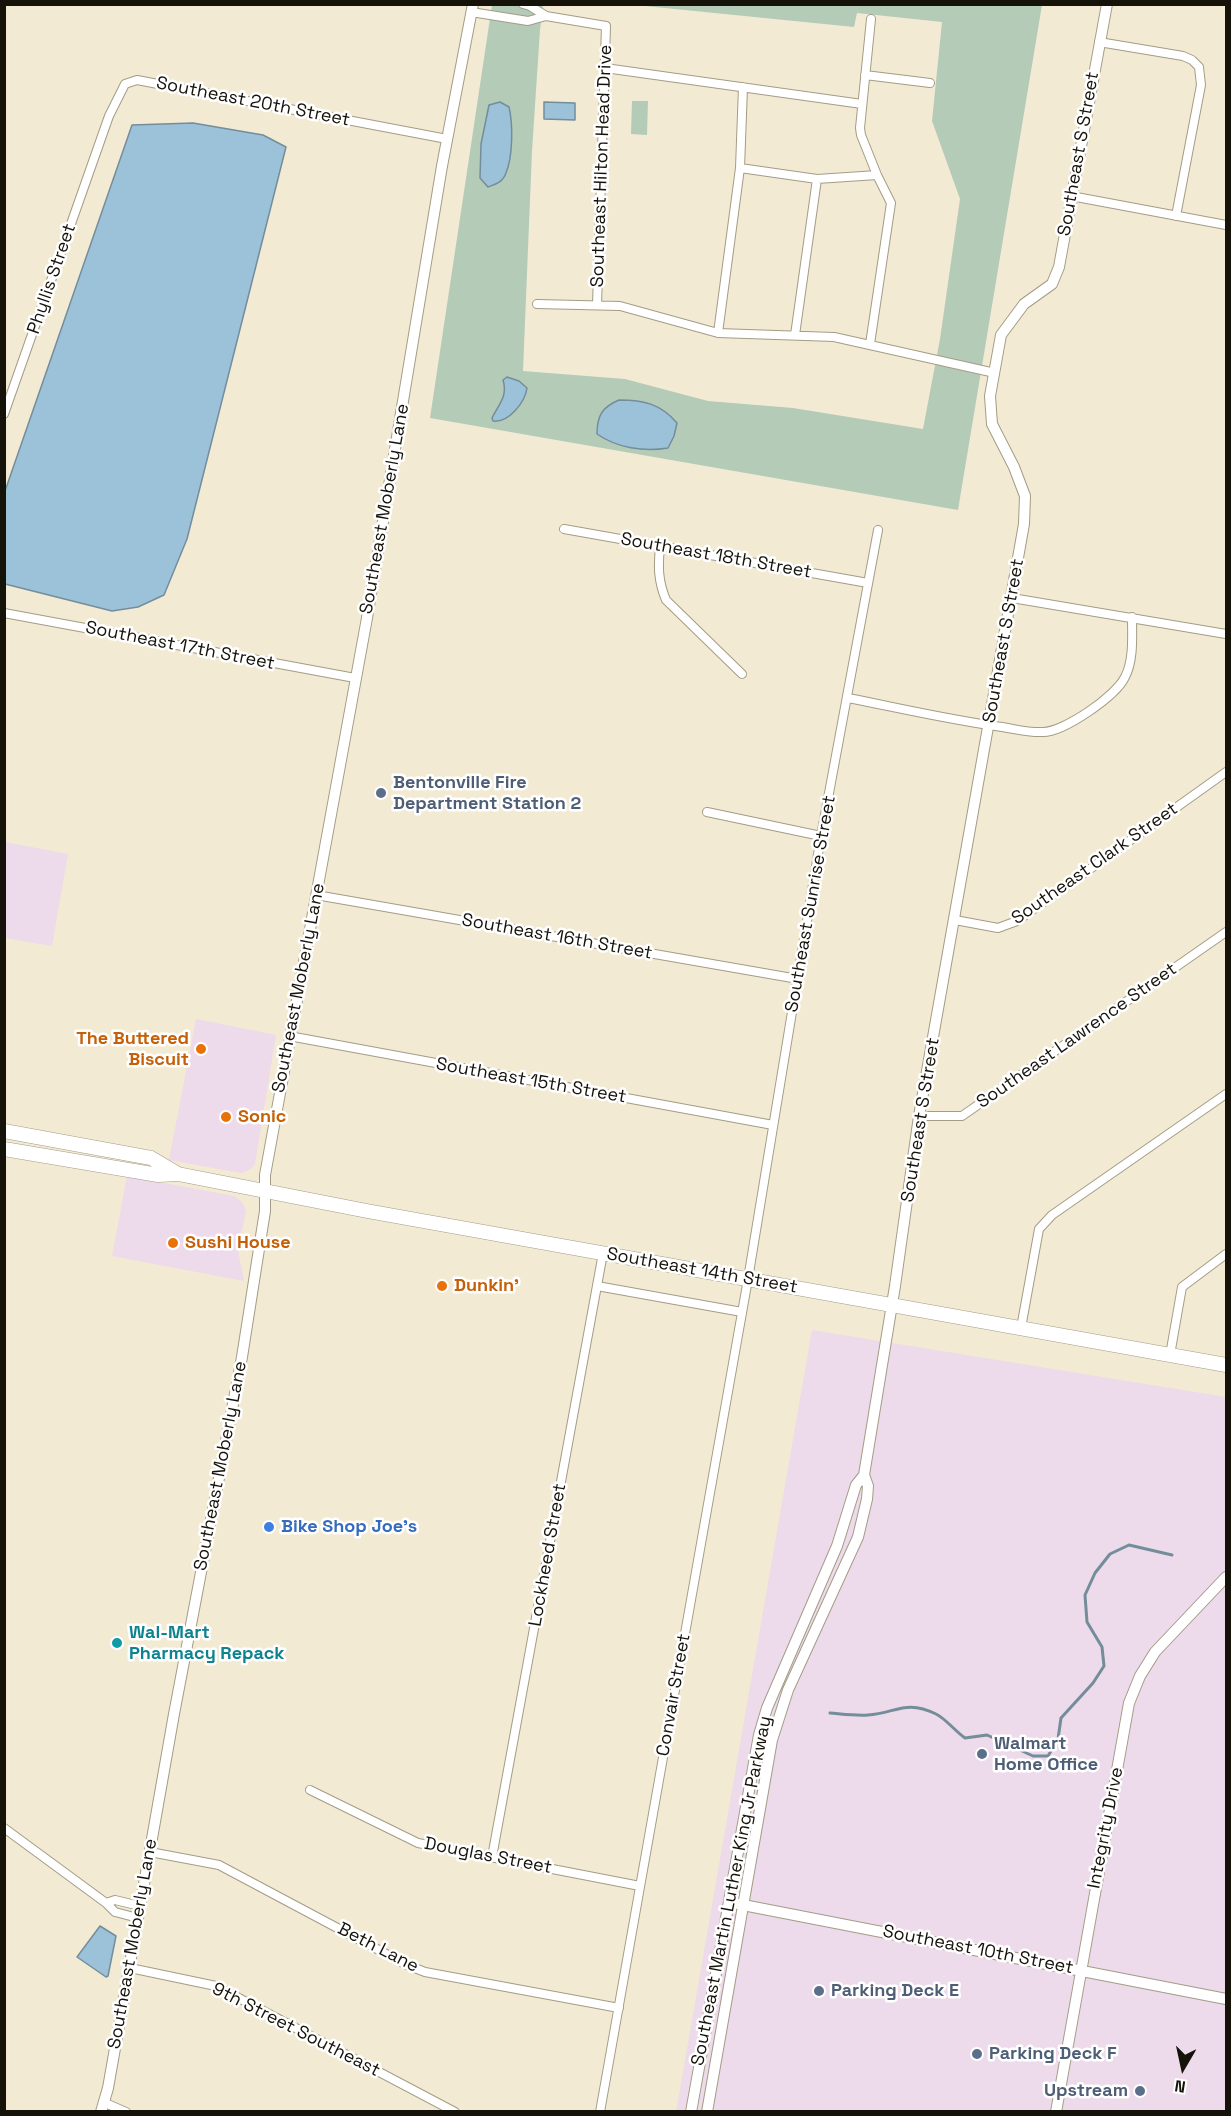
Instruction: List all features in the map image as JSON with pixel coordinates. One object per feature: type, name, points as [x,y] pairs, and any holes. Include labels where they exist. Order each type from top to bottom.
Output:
[{"type":"main road","name":"Southeast 14th Street","points":[[4,1131],[151,1158],[178,1174]]},
{"type":"main road","name":"Southeast 14th Street","points":[[4,1149],[158,1175],[178,1174],[1227,1365]]},
{"type":"street","points":[[523,4],[546,16]]},
{"type":"street","name":"Southeast S Street","points":[[892,1305],[920,1116],[1024,524],[1025,496],[1014,467],[992,424],[990,396],[1001,335],[1024,304],[1052,284],[1059,267],[1107,4]]},
{"type":"street","points":[[472,8],[528,21],[546,16]]},
{"type":"street","name":"Southeast Moberly Lane","points":[[102,2107],[108,2088],[174,1714],[244,1347],[264,1216],[265,1175],[390,484],[447,139],[472,8]]},
{"type":"street","name":"Southeast Hilton Head Drive","points":[[546,16],[606,26],[597,305]]},
{"type":"street","points":[[870,344],[891,203],[861,135],[871,19]]},
{"type":"street","points":[[1099,42],[1183,56],[1200,67],[1201,85],[1176,216]]},
{"type":"street","points":[[606,68],[862,104]]},
{"type":"street","points":[[865,75],[930,83]]},
{"type":"street","name":"Southeast 20th Street","points":[[99,145],[119,93],[125,84],[137,80],[447,139]]},
{"type":"street","points":[[718,333],[740,168],[743,87]]},
{"type":"street","name":"Phyllis Street","points":[[4,414],[99,145]]},
{"type":"street","points":[[740,168],[817,179],[877,175]]},
{"type":"street","points":[[795,335],[817,179]]},
{"type":"street","points":[[1071,196],[1227,225]]},
{"type":"street","points":[[537,304],[620,306],[718,333],[834,337],[995,372]]},
{"type":"street","name":"Southeast 18th Street","points":[[564,529],[868,583]]},
{"type":"street","name":"Southeast Sunrise Street","points":[[748,1279],[821,836],[878,530]]},
{"type":"street","points":[[660,547],[657,570],[660,587],[666,600],[742,674]]},
{"type":"street","points":[[1012,598],[1227,634]]},
{"type":"street","name":"Southeast 17th Street","points":[[4,614],[355,678]]},
{"type":"street","points":[[848,698],[988,725],[1044,733],[1070,723],[1089,711],[1111,694],[1125,677],[1132,650],[1132,617]]},
{"type":"street","name":"Southeast Clark Street","points":[[955,920],[998,928],[1017,921],[1227,772]]},
{"type":"street","points":[[707,812],[821,836]]},
{"type":"street","name":"Southeast 16th Street","points":[[316,895],[798,979]]},
{"type":"street","name":"Southeast Lawrence Street","points":[[920,1116],[962,1116],[1227,932]]},
{"type":"street","name":"Southeast 15th Street","points":[[289,1036],[773,1125]]},
{"type":"street","points":[[1021,1328],[1039,1229],[1052,1215],[1227,1094]]},
{"type":"street","name":"Lockheed Street","points":[[492,1857],[603,1253]]},
{"type":"street","points":[[1170,1355],[1182,1287],[1227,1254]]},
{"type":"street","name":"Convair Street","points":[[600,2112],[748,1279]]},
{"type":"street","points":[[597,1286],[742,1312]]},
{"type":"street","name":"Southeast Martin Luther King Jr Parkway","points":[[691,2112],[759,1735],[767,1708],[837,1546],[856,1485],[864,1475],[892,1305]]},
{"type":"street","name":"Southeast Martin Luther King Jr Parkway","points":[[707,2112],[772,1740],[788,1690],[858,1536],[867,1499],[868,1486],[864,1475]]},
{"type":"street","name":"Integrity Drive","points":[[1056,2112],[1129,1703],[1140,1676],[1155,1652],[1227,1577]]},
{"type":"street","name":"Douglas Street","points":[[310,1790],[418,1844],[640,1886]]},
{"type":"street","points":[[4,1828],[115,1912],[138,1918]]},
{"type":"street","name":"Beth Lane","points":[[150,1852],[219,1866],[407,1965],[425,1972],[619,2008]]},
{"type":"street","points":[[106,1903],[115,1900],[140,1906]]},
{"type":"street","name":"Southeast 10th Street","points":[[730,1902],[1227,1999]]},
{"type":"street","name":"9th Street Southeast","points":[[130,1968],[216,1986],[454,2112]]},
{"type":"street","points":[[102,2107],[126,2112]]},
{"type":"shaded area","points":[[5,842],[68,854],[52,946],[5,938]]},
{"type":"shaded area","points":[[196,1019],[276,1035],[255,1164],[251,1169],[241,1173],[169,1160]]},
{"type":"shaded area","points":[[127,1176],[234,1196],[242,1202],[246,1211],[238,1251],[244,1281],[112,1256]]},
{"type":"shaded area","name":"Walmart Home Office","points":[[812,1330],[1226,1397],[1226,2111],[676,2112]]},
{"type":"green space","points":[[492,5],[543,5],[532,151],[523,371],[625,379],[708,401],[793,408],[923,429],[940,339],[960,199],[932,121],[942,22],[857,13],[854,27],[635,5],[1042,5],[958,510],[430,418]]},
{"type":"green space","points":[[632,101],[648,101],[647,135],[631,134]]},
{"type":"water","points":[[500,102],[509,107],[512,131],[510,158],[503,179],[488,187],[480,178],[481,144],[489,105]]},
{"type":"water","points":[[544,102],[575,103],[575,120],[544,119]]},
{"type":"water","points":[[193,123],[263,135],[286,147],[187,539],[164,595],[138,607],[112,611],[5,584],[5,491],[132,125]]},
{"type":"water","points":[[507,377],[519,381],[527,388],[526,394],[520,405],[510,415],[505,419],[493,421],[492,418],[504,395],[503,380]]},
{"type":"water","points":[[619,400],[651,404],[665,411],[677,423],[668,448],[631,448],[613,443],[597,434],[598,422],[602,413],[608,406]]},
{"type":"water","points":[[100,1926],[116,1936],[106,1977],[77,1957]]},
{"type":"waterway","points":[[830,1713],[868,1715],[901,1708],[917,1708],[939,1716],[965,1738],[987,1735],[1033,1756],[1048,1756],[1058,1739],[1061,1718],[1093,1683],[1104,1666],[1102,1647],[1087,1622],[1085,1595],[1095,1573],[1110,1554],[1129,1545],[1172,1555]]},
{"type":"place","name":"Bentonville Fire Department Station 2","points":[[381,793]]},
{"type":"place","name":"The Buttered Biscuit","points":[[201,1049]]},
{"type":"place","name":"Sonic","points":[[226,1117]]},
{"type":"place","name":"Sushi House","points":[[173,1243]]},
{"type":"place","name":"Dunkin'","points":[[442,1286]]},
{"type":"place","name":"Bike Shop Joe's","points":[[269,1527]]},
{"type":"place","name":"Wal-Mart Pharmacy Repack","points":[[117,1643]]},
{"type":"place","name":"Walmart Home Office","points":[[982,1754]]},
{"type":"place","name":"Parking Deck E","points":[[819,1991]]},
{"type":"place","name":"Parking Deck F","points":[[977,2054]]},
{"type":"place","name":"Upstream","points":[[1140,2091]]}]
